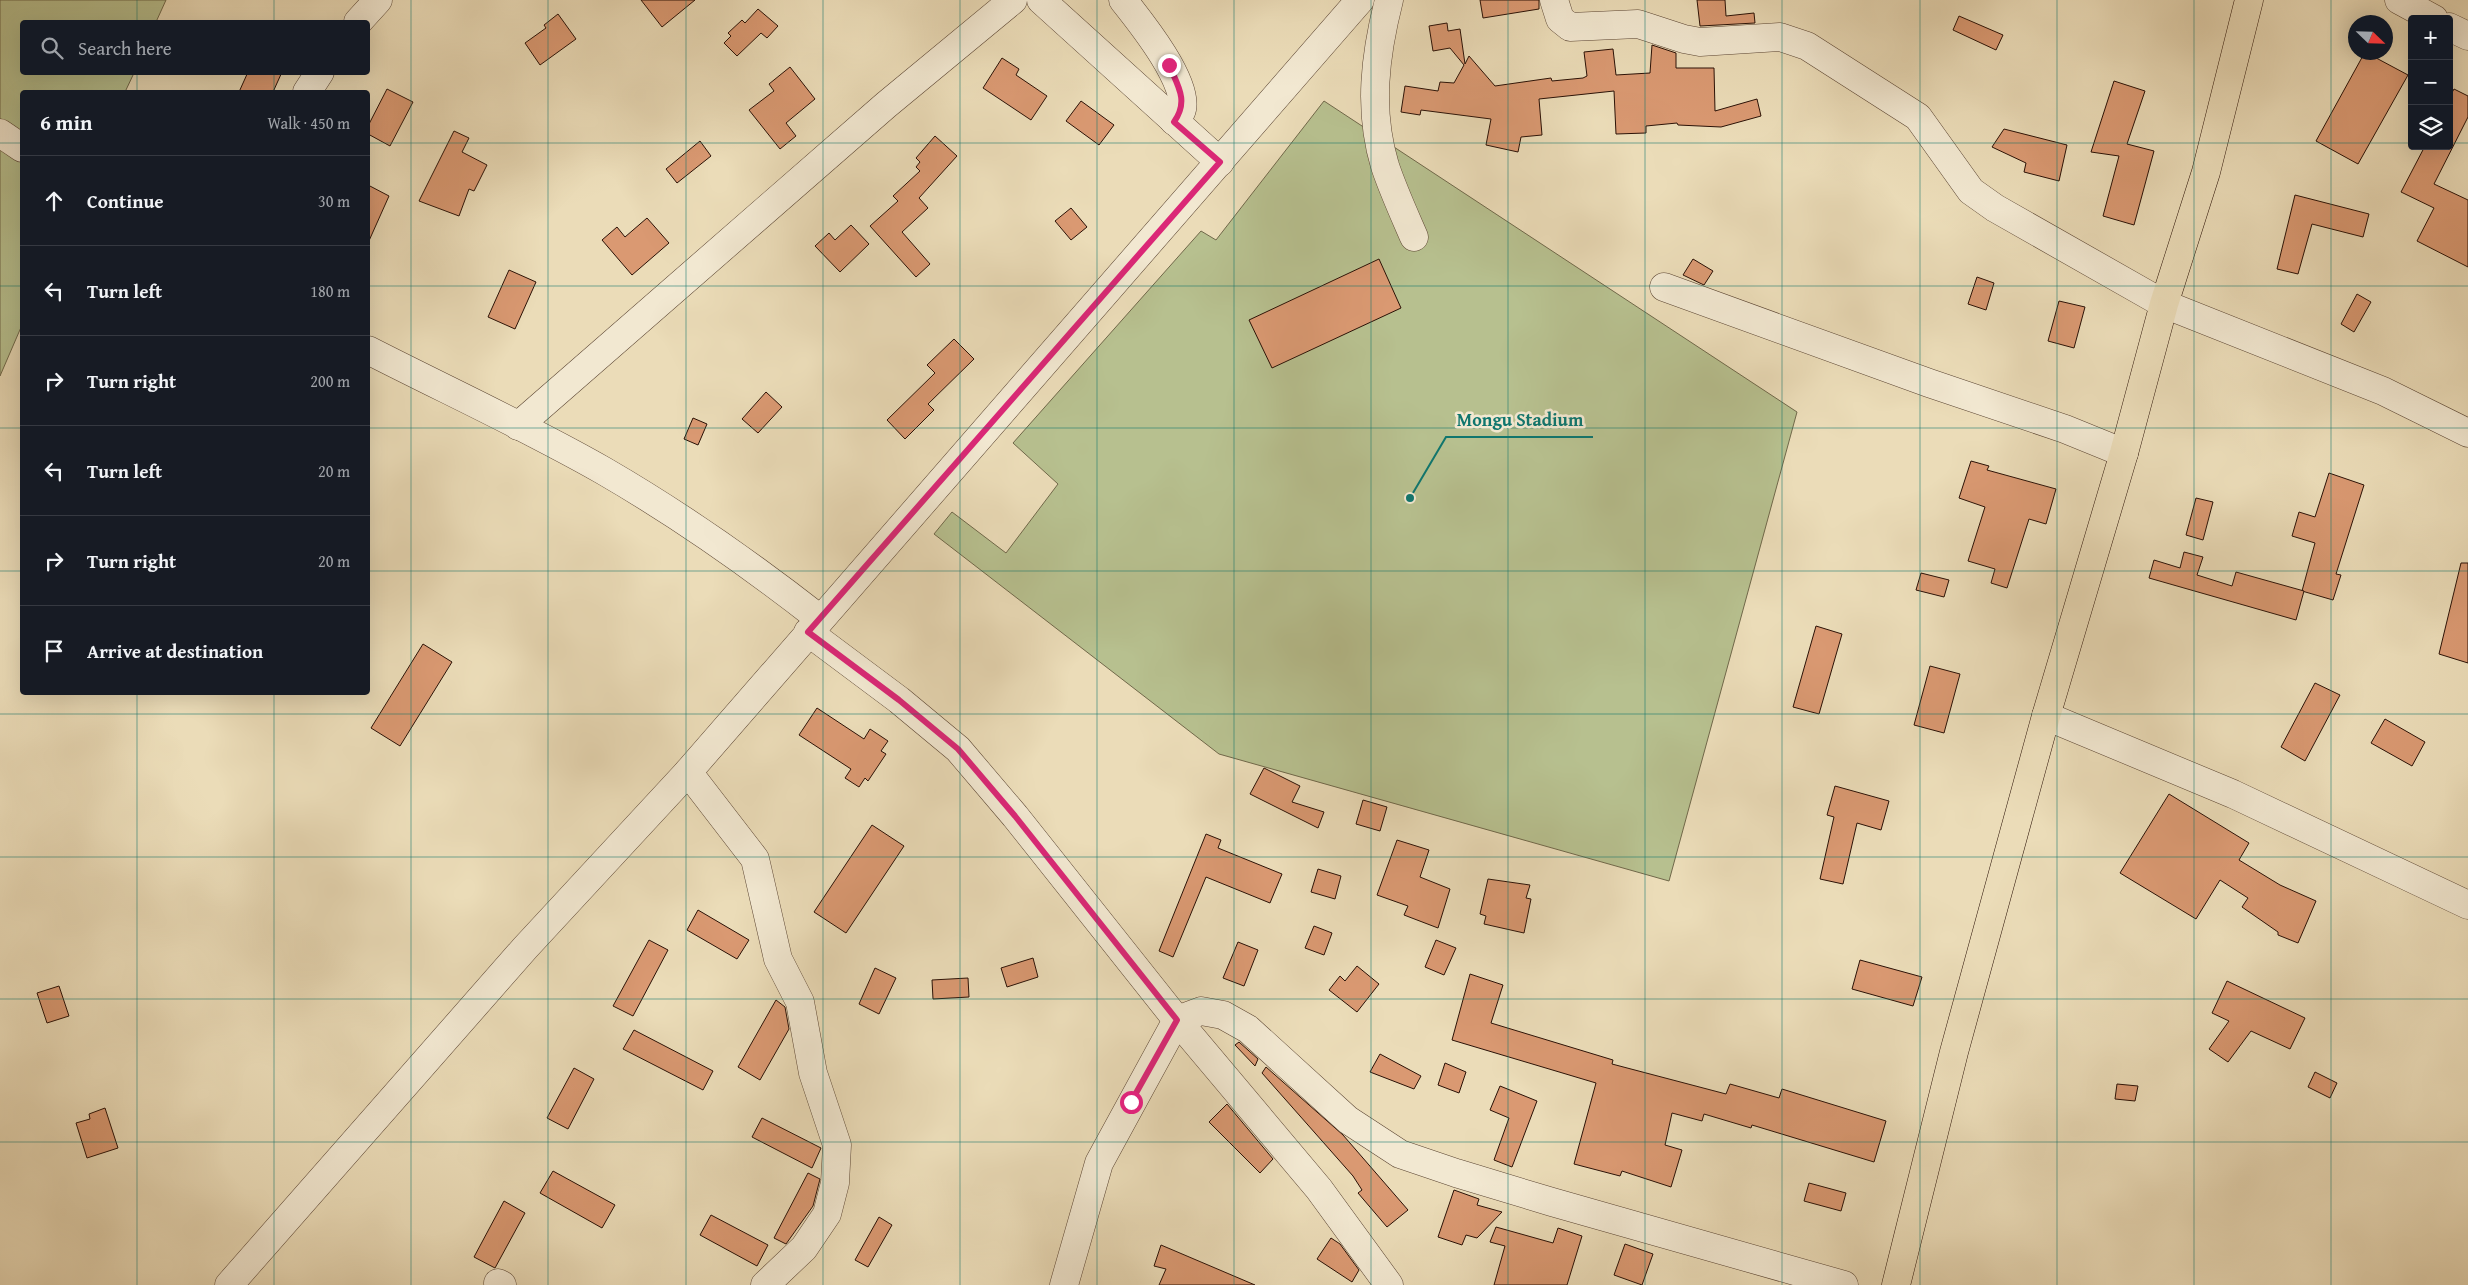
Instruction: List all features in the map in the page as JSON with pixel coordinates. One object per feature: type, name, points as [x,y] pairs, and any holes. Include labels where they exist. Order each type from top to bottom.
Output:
[{"type":"main road","points":[[1896,1285],[1954,1052],[2046,716],[2124,453],[2164,304],[2206,172],[2249,0]]},
{"type":"street","points":[[360,20],[378,0]]},
{"type":"street","points":[[518,426],[886,105],[1012,0]]},
{"type":"street","points":[[1041,0],[1220,162]]},
{"type":"street","points":[[1124,0],[1150,34],[1172,72],[1182,95],[1182,111],[1174,122]]},
{"type":"street","points":[[229,1285],[525,948],[688,772],[1360,0]]},
{"type":"street","points":[[1389,0],[1375,66],[1374,107],[1377,134],[1385,166],[1414,237]]},
{"type":"street","points":[[1554,0],[1560,19],[1570,27],[1638,24],[1684,39],[1700,42],[1780,37],[1807,46],[1918,117],[1971,191],[1995,208],[2164,304],[2383,390],[2468,433]]},
{"type":"street","points":[[2399,0],[2427,15]]},
{"type":"street","points":[[2453,28],[2468,36]]},
{"type":"street","points":[[308,90],[318,75]]},
{"type":"street","points":[[0,133],[20,147]]},
{"type":"street","points":[[1664,287],[1929,383],[2065,429],[2124,453]]},
{"type":"street","points":[[370,351],[604,471],[706,535],[765,576],[814,626],[958,749],[1015,816],[1177,1020],[1319,1189],[1389,1285]]},
{"type":"street","points":[[2046,716],[2233,794],[2468,905]]},
{"type":"street","points":[[688,772],[755,859],[778,959],[800,1002],[812,1073],[837,1145],[835,1183],[827,1214],[804,1248],[765,1285]]},
{"type":"street","points":[[1064,1285],[1099,1163],[1177,1020],[1201,1011],[1223,1015],[1248,1029],[1348,1120],[1400,1154],[1552,1202],[1844,1285]]},
{"type":"green space","points":[[0,0],[166,0],[157,20],[20,20],[20,75],[133,75],[126,90],[20,90],[20,330],[0,376]]},
{"type":"green space","points":[[1324,101],[1797,412],[1669,881],[1219,754],[934,534],[952,512],[1006,553],[1058,484],[1013,443],[1201,231],[1216,240]]},
{"type":"building","points":[[641,0],[695,0],[662,27]]},
{"type":"building","points":[[1480,0],[1539,0],[1539,9],[1483,18]]},
{"type":"building","points":[[1697,0],[1725,0],[1726,16],[1754,13],[1755,23],[1700,26]]},
{"type":"building","points":[[758,9],[778,26],[767,38],[761,33],[737,56],[724,43],[731,36],[728,33],[742,20],[745,23]]},
{"type":"building","points":[[558,14],[576,39],[540,65],[525,43],[546,28],[544,25]]},
{"type":"building","points":[[1959,16],[2003,35],[1996,50],[1953,30]]},
{"type":"building","points":[[1447,23],[1448,31],[1460,29],[1465,64],[1469,56],[1495,86],[1551,78],[1552,81],[1583,78],[1587,76],[1584,52],[1613,49],[1616,75],[1650,73],[1652,45],[1676,53],[1676,68],[1714,68],[1715,111],[1757,99],[1761,116],[1721,127],[1678,125],[1677,123],[1646,126],[1646,133],[1616,134],[1614,91],[1539,99],[1542,135],[1521,137],[1518,152],[1486,145],[1491,119],[1421,110],[1420,115],[1401,112],[1405,86],[1438,91],[1440,82],[1454,83],[1464,65],[1450,48],[1433,51],[1429,26]]},
{"type":"building","points":[[1002,58],[1019,69],[1016,75],[1047,96],[1031,120],[983,88]]},
{"type":"building","points":[[2361,60],[2380,60],[2408,75],[2358,164],[2316,141]]},
{"type":"building","points":[[790,67],[815,99],[786,123],[796,136],[780,149],[749,110],[774,91],[769,84]]},
{"type":"building","points":[[247,75],[281,75],[274,90],[240,90]]},
{"type":"building","points":[[2114,81],[2145,91],[2127,144],[2154,151],[2134,225],[2103,216],[2119,156],[2091,152]]},
{"type":"building","points":[[387,89],[413,102],[390,146],[370,135],[370,122]]},
{"type":"building","points":[[2454,89],[2468,96],[2468,117],[2453,147],[2453,105]]},
{"type":"building","points":[[1081,101],[1114,125],[1099,145],[1066,121]]},
{"type":"building","points":[[2004,129],[2067,145],[2059,181],[2024,172],[2026,163],[1992,147]]},
{"type":"building","points":[[454,131],[469,138],[462,152],[487,165],[474,191],[469,189],[459,216],[419,201]]},
{"type":"building","points":[[935,136],[957,156],[919,198],[928,208],[902,232],[930,264],[916,277],[870,226],[898,201],[893,196],[920,171],[916,167],[920,162],[916,158]]},
{"type":"building","points":[[700,141],[711,156],[677,183],[666,169]]},
{"type":"building","points":[[2423,150],[2451,150],[2434,184],[2468,200],[2468,267],[2417,241],[2434,208],[2401,192]]},
{"type":"building","points":[[370,186],[389,196],[370,239]]},
{"type":"building","points":[[2295,195],[2369,214],[2363,237],[2312,224],[2298,274],[2277,269]]},
{"type":"building","points":[[1071,208],[1087,227],[1071,240],[1055,221]]},
{"type":"building","points":[[647,218],[669,243],[632,275],[602,240],[617,227],[625,237]]},
{"type":"building","points":[[851,225],[869,244],[840,272],[815,246],[829,233],[835,240]]},
{"type":"building","points":[[1379,259],[1401,308],[1272,368],[1249,320]]},
{"type":"building","points":[[1693,259],[1713,271],[1704,285],[1683,275]]},
{"type":"building","points":[[509,270],[536,282],[515,329],[488,317]]},
{"type":"building","points":[[1977,277],[1994,283],[1986,310],[1968,304]]},
{"type":"building","points":[[2357,294],[2371,302],[2354,332],[2341,324]]},
{"type":"building","points":[[2059,301],[2085,307],[2074,348],[2048,341]]},
{"type":"building","points":[[954,339],[974,359],[928,404],[934,410],[905,439],[887,420],[935,373],[927,365]]},
{"type":"building","points":[[766,392],[782,407],[758,433],[742,419]]},
{"type":"building","points":[[693,418],[707,424],[698,445],[684,439]]},
{"type":"building","points":[[1971,461],[1989,466],[1987,470],[2056,489],[2046,524],[2029,519],[2007,588],[1991,583],[1995,569],[1968,561],[1985,507],[1959,498]]},
{"type":"building","points":[[2329,473],[2364,485],[2336,574],[2341,575],[2333,600],[2302,591],[2315,543],[2292,536],[2299,512],[2315,517]]},
{"type":"building","points":[[2196,498],[2213,502],[2203,540],[2186,535]]},
{"type":"building","points":[[2184,552],[2203,557],[2197,575],[2232,586],[2236,572],[2304,591],[2296,620],[2149,578],[2154,560],[2180,568]]},
{"type":"building","points":[[2461,563],[2468,563],[2468,663],[2439,654]]},
{"type":"building","points":[[1921,573],[1949,580],[1944,597],[1916,590]]},
{"type":"building","points":[[1816,626],[1842,634],[1819,714],[1793,707]]},
{"type":"building","points":[[423,644],[452,662],[400,746],[371,728]]},
{"type":"building","points":[[1930,666],[1960,674],[1944,733],[1914,725]]},
{"type":"building","points":[[2315,683],[2340,695],[2305,761],[2281,747]]},
{"type":"building","points":[[817,708],[864,739],[870,729],[888,741],[881,751],[886,754],[868,781],[865,778],[859,787],[845,778],[851,769],[799,735]]},
{"type":"building","points":[[2385,719],[2425,742],[2412,766],[2371,743]]},
{"type":"building","points":[[1264,768],[1300,786],[1292,802],[1324,812],[1318,828],[1250,794]]},
{"type":"building","points":[[1835,786],[1889,801],[1881,830],[1857,823],[1843,884],[1820,879],[1834,817],[1827,815]]},
{"type":"building","points":[[2169,794],[2249,843],[2239,860],[2280,885],[2316,901],[2298,943],[2278,935],[2278,932],[2242,907],[2248,898],[2220,880],[2196,919],[2120,873]]},
{"type":"building","points":[[1363,800],[1387,807],[1380,831],[1356,824]]},
{"type":"building","points":[[872,825],[904,846],[846,933],[814,912]]},
{"type":"building","points":[[1206,834],[1221,840],[1218,848],[1282,874],[1270,903],[1206,877],[1173,957],[1159,951]]},
{"type":"building","points":[[1397,840],[1429,850],[1420,877],[1450,889],[1438,928],[1404,915],[1408,906],[1377,895]]},
{"type":"building","points":[[1318,869],[1341,876],[1335,899],[1311,892]]},
{"type":"building","points":[[1488,879],[1530,885],[1526,898],[1531,899],[1524,933],[1484,924],[1486,916],[1480,914]]},
{"type":"building","points":[[698,910],[749,940],[737,959],[687,930]]},
{"type":"building","points":[[1314,926],[1332,933],[1324,955],[1305,948]]},
{"type":"building","points":[[649,940],[668,950],[633,1016],[613,1006]]},
{"type":"building","points":[[1436,940],[1456,948],[1444,975],[1425,967]]},
{"type":"building","points":[[1238,942],[1258,950],[1244,986],[1223,978]]},
{"type":"building","points":[[1033,958],[1038,977],[1007,987],[1001,968]]},
{"type":"building","points":[[1860,960],[1922,977],[1913,1006],[1852,989]]},
{"type":"building","points":[[1357,966],[1379,984],[1357,1012],[1329,990],[1340,976],[1345,981]]},
{"type":"building","points":[[875,968],[896,978],[879,1014],[859,1004]]},
{"type":"building","points":[[1470,974],[1503,985],[1491,1023],[1613,1060],[1612,1064],[1726,1094],[1730,1084],[1779,1098],[1782,1089],[1886,1121],[1874,1162],[1752,1125],[1751,1128],[1704,1114],[1702,1121],[1672,1113],[1665,1145],[1682,1150],[1671,1187],[1622,1171],[1620,1176],[1574,1164],[1596,1083],[1452,1040]]},
{"type":"building","points":[[968,978],[969,997],[933,999],[932,980]]},
{"type":"building","points":[[2227,981],[2305,1018],[2290,1049],[2251,1031],[2228,1062],[2209,1049],[2229,1021],[2212,1013]]},
{"type":"building","points":[[59,986],[69,1016],[47,1023],[37,993]]},
{"type":"building","points":[[776,1000],[785,1007],[789,1029],[760,1080],[738,1067]]},
{"type":"building","points":[[634,1030],[713,1071],[703,1090],[623,1049]]},
{"type":"building","points":[[1239,1042],[1258,1059],[1255,1066],[1235,1045]]},
{"type":"building","points":[[1380,1054],[1421,1076],[1414,1089],[1370,1072]]},
{"type":"building","points":[[1445,1063],[1466,1072],[1459,1093],[1438,1085]]},
{"type":"building","points":[[1266,1067],[1343,1135],[1408,1210],[1387,1227],[1358,1193],[1362,1190],[1353,1176],[1262,1073]]},
{"type":"building","points":[[574,1068],[594,1079],[568,1129],[547,1118]]},
{"type":"building","points":[[2315,1072],[2337,1083],[2330,1098],[2308,1087]]},
{"type":"building","points":[[2117,1084],[2138,1086],[2135,1101],[2115,1099]]},
{"type":"building","points":[[1500,1086],[1537,1101],[1512,1167],[1494,1160],[1509,1118],[1490,1110]]},
{"type":"building","points":[[1227,1104],[1273,1159],[1260,1173],[1209,1122]]},
{"type":"building","points":[[105,1108],[118,1148],[87,1158],[76,1123],[90,1119],[89,1114]]},
{"type":"building","points":[[762,1118],[821,1148],[812,1168],[752,1137]]},
{"type":"building","points":[[553,1171],[615,1205],[602,1228],[540,1193]]},
{"type":"building","points":[[808,1173],[820,1179],[813,1206],[786,1244],[774,1238]]},
{"type":"building","points":[[1809,1183],[1846,1193],[1841,1211],[1804,1201]]},
{"type":"building","points":[[1454,1190],[1479,1199],[1477,1205],[1502,1212],[1477,1238],[1466,1235],[1462,1245],[1438,1237]]},
{"type":"building","points":[[504,1201],[525,1213],[495,1268],[474,1257]]},
{"type":"building","points":[[711,1215],[768,1245],[757,1266],[700,1235]]},
{"type":"building","points":[[879,1217],[892,1225],[868,1267],[855,1260]]},
{"type":"building","points":[[1496,1227],[1553,1243],[1558,1228],[1582,1236],[1567,1285],[1494,1285],[1505,1246],[1490,1242]]},
{"type":"building","points":[[1331,1238],[1340,1244],[1359,1270],[1352,1282],[1317,1259]]},
{"type":"building","points":[[1625,1244],[1653,1254],[1642,1285],[1614,1275]]},
{"type":"building","points":[[1161,1245],[1255,1285],[1159,1285],[1166,1269],[1154,1266]]},
{"type":"place","name":"Mongu Stadium","points":[[1410,498]]},
{"type":"route","points":[[1131,1102],[1177,1020],[1015,816],[958,749],[899,700],[808,632],[1220,162],[1174,122],[1182,111],[1182,95],[1169,65]]}]
